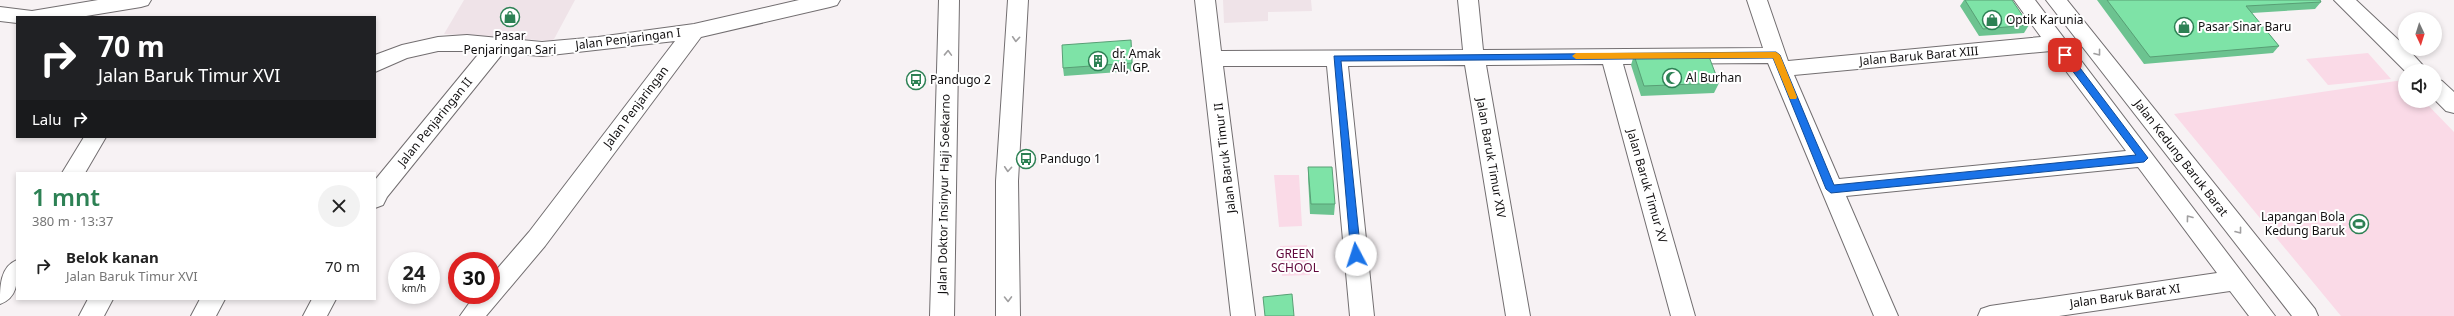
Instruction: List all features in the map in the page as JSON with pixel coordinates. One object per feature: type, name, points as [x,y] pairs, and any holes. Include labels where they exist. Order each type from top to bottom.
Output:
[{"type":"street","points":[[10,0],[0,14],[19,16]]},
{"type":"street","points":[[43,16],[142,0]]},
{"type":"street","points":[[134,16],[142,0]]},
{"type":"street","points":[[694,31],[830,0]]},
{"type":"street","name":"Jalan Doktor Insinyur Haji Soekarno","points":[[942,316],[944,164],[949,0]]},
{"type":"street","points":[[1008,316],[1007,180],[1018,0]]},
{"type":"street","name":"Jalan Baruk Timur II","points":[[1205,0],[1243,316]]},
{"type":"street","name":"Jalan Baruk Timur XIV","points":[[1468,0],[1474,57],[1518,316]]},
{"type":"street","points":[[1757,0],[1778,62],[1886,316]]},
{"type":"street","points":[[2024,0],[2263,316]]},
{"type":"street","name":"Jalan Kedung Baruk Barat","points":[[2056,0],[2306,316]]},
{"type":"street","points":[[2344,0],[2411,64]]},
{"type":"street","points":[[0,29],[16,23]]},
{"type":"street","name":"Jalan Penjaringan I","points":[[376,64],[402,52],[438,44],[467,42],[542,49],[694,31]]},
{"type":"street","name":"Jalan Penjaringan","points":[[500,282],[537,239],[694,31]]},
{"type":"street","name":"Jalan Baruk Barat XIII","points":[[1213,59],[1611,56],[1778,62],[2056,43]]},
{"type":"street","name":"Jalan Penjaringan II","points":[[376,197],[379,191],[497,46]]},
{"type":"street","name":"Jalan Baruk Timur XV","points":[[1611,56],[1684,316]]},
{"type":"street","points":[[1337,58],[1362,316]]},
{"type":"street","points":[[2442,94],[2454,106]]},
{"type":"street","points":[[74,172],[94,138]]},
{"type":"street","points":[[1831,189],[2144,158]]},
{"type":"street","points":[[0,294],[16,271]]},
{"type":"street","name":"Jalan Baruk Barat XI","points":[[1990,316],[2236,280]]},
{"type":"street","points":[[91,316],[100,300]]},
{"type":"street","points":[[204,316],[212,300]]},
{"type":"street","points":[[315,316],[323,300]]},
{"type":"street","name":"Jalan Penjaringan","points":[[472,316],[482,304]]},
{"type":"shaded area","name":"Pasar Penjaringan Sari","points":[[464,0],[575,0],[553,41],[444,34]]},
{"type":"shaded area","points":[[1223,0],[1311,0],[1312,11],[1268,12],[1268,21],[1224,23]]},
{"type":"green space","points":[[2368,53],[2391,79],[2328,85],[2306,59]]},
{"type":"green space","name":"Lapangan Bola Kedung Baruk","points":[[2398,81],[2398,108],[2431,108],[2454,132],[2454,316],[2341,316],[2174,114]]},
{"type":"green space","points":[[1274,175],[1299,175],[1302,226],[1279,227]]},
{"type":"green space","name":"GREEN SCHOOL","points":[[1307,245],[1310,275],[1282,276],[1280,246]]},
{"type":"building","name":"Optik Karunia","points":[[1965,0],[2012,0],[2029,25],[1983,29]]},
{"type":"building","name":"Pasar Sinar Baru","points":[[2107,0],[2320,0],[2321,2],[2246,6],[2279,46],[2150,57]]},
{"type":"building","name":"dr. Amak Ali, GP.","points":[[1131,40],[1132,63],[1063,68],[1062,45]]},
{"type":"building","name":"Al Burhan","points":[[1708,54],[1719,83],[1644,86],[1634,55]]},
{"type":"building","points":[[1308,167],[1332,167],[1335,204],[1311,204]]},
{"type":"building","points":[[1292,294],[1294,316],[1265,316],[1263,297]]},
{"type":"slow traffic","points":[[1576,56],[1776,55],[1793,97]]},
{"type":"place","name":"Pasar Penjaringan Sari","points":[[510,17]]},
{"type":"place","name":"Optik Karunia","points":[[1992,20]]},
{"type":"place","name":"Pasar Sinar Baru","points":[[2184,27]]},
{"type":"place","name":"dr. Amak Ali, GP.","points":[[1098,61]]},
{"type":"place","name":"Al Burhan","points":[[1672,78]]},
{"type":"place","name":"Pandugo 2","points":[[916,80]]},
{"type":"place","name":"Pandugo 1","points":[[1026,159]]},
{"type":"place","name":"Lapangan Bola Kedung Baruk","points":[[2359,224]]},
{"type":"route","points":[[1356,255],[1337,58],[1776,55],[1831,189],[2144,158],[2065,55]]}]
